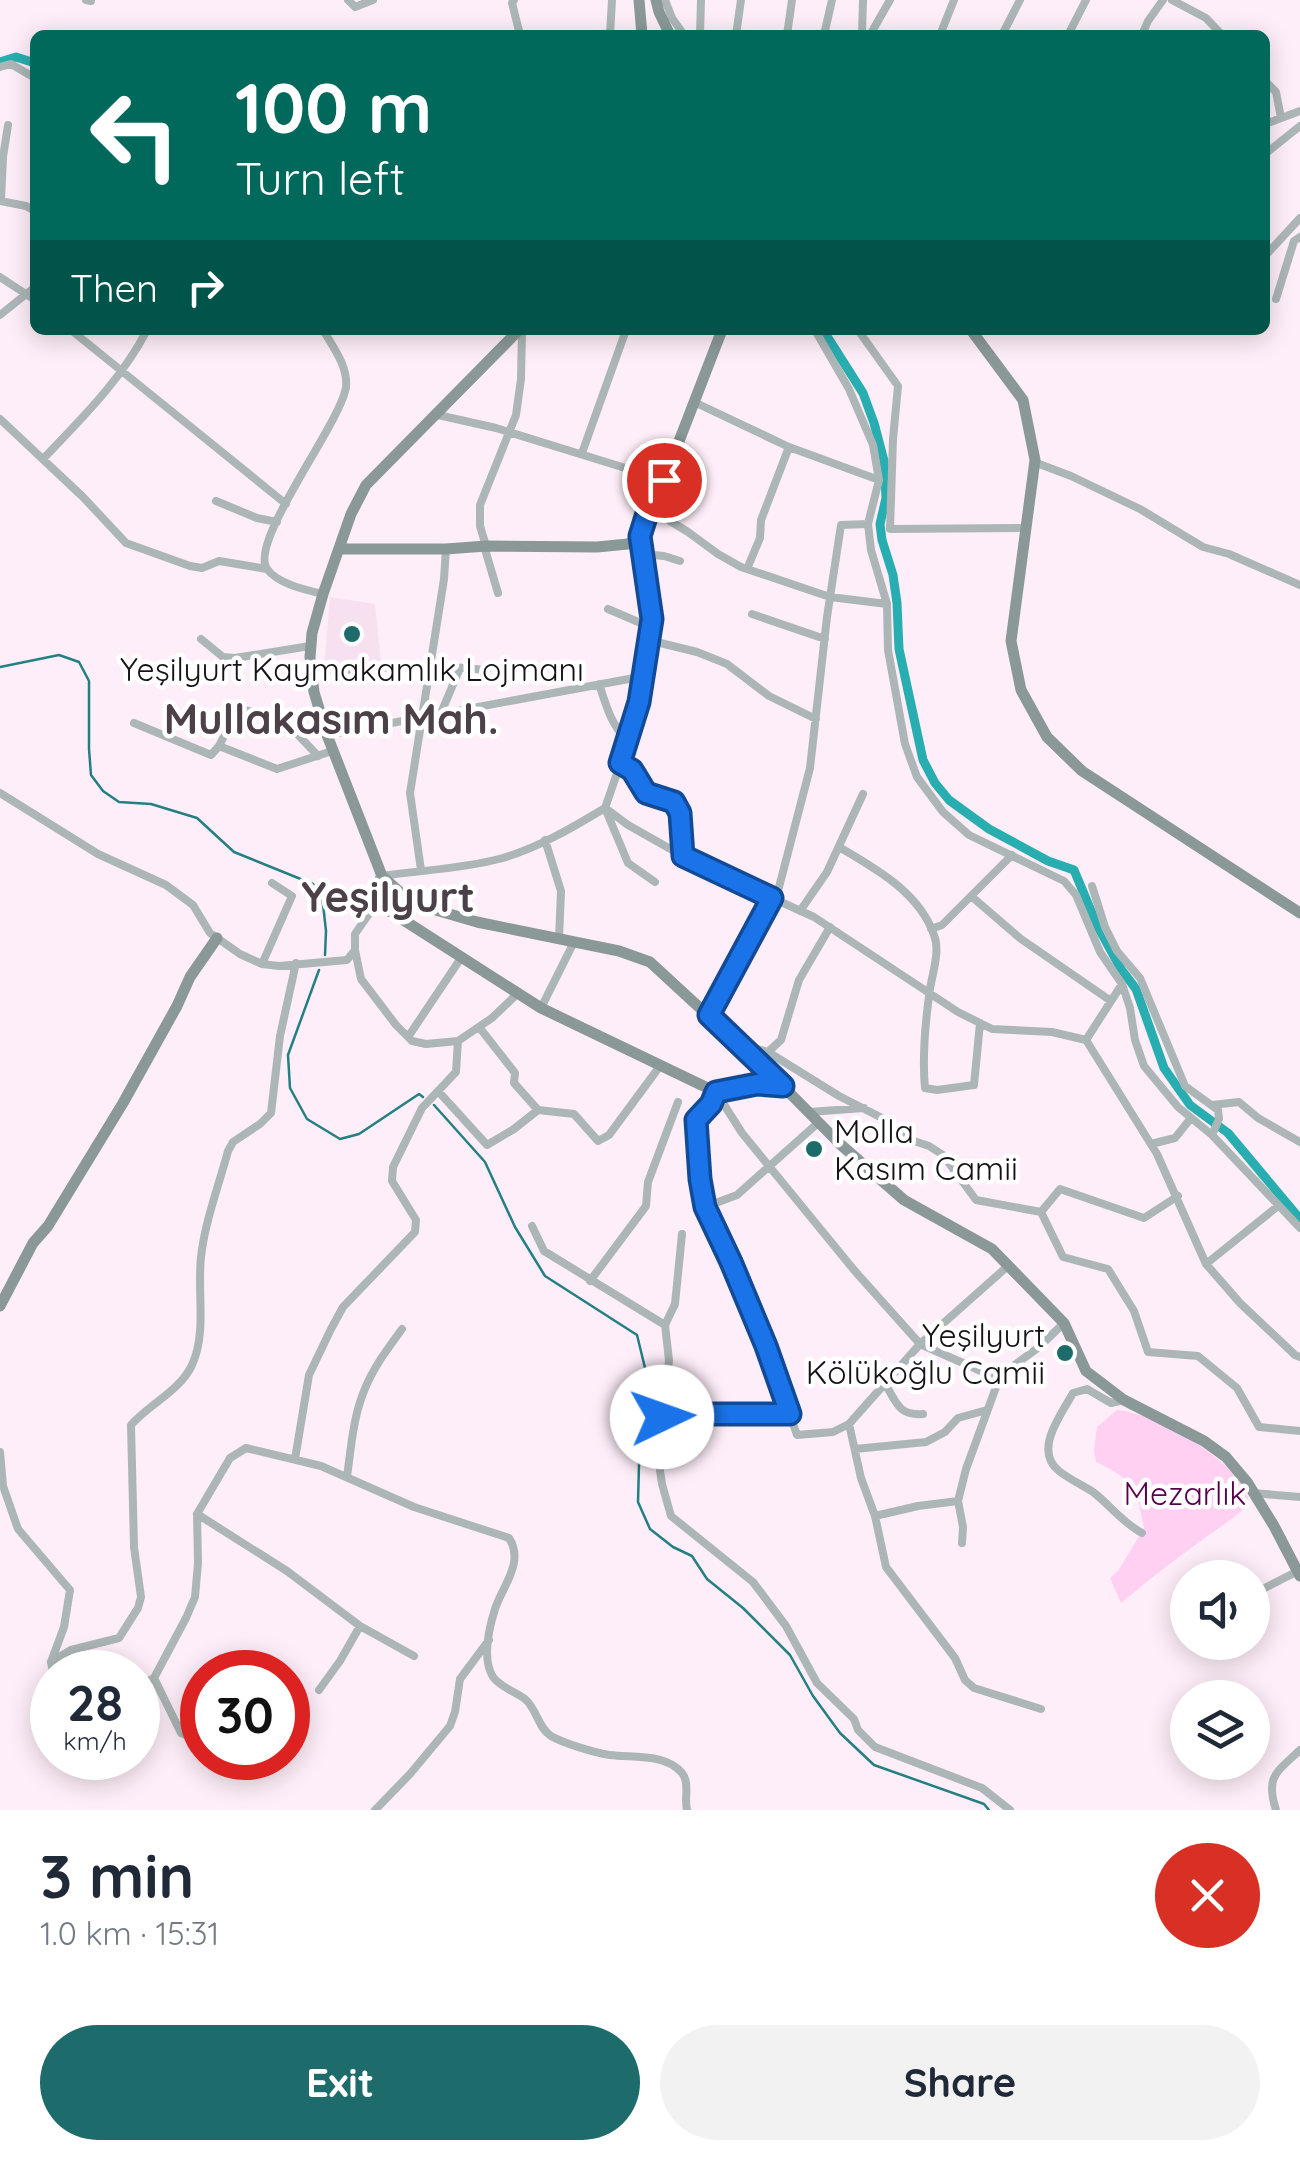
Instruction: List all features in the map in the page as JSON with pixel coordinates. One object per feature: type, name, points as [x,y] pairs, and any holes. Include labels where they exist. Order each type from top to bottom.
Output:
[{"type":"main road","points":[[639,0],[642,30]]},
{"type":"main road","points":[[656,0],[668,30]]},
{"type":"main road","points":[[516,335],[366,486],[351,514],[323,594],[310,646],[314,692],[332,751],[382,876],[422,906],[620,951],[650,962],[904,1200],[992,1249],[1064,1323],[1086,1371],[1124,1400],[1204,1441],[1226,1457],[1253,1492],[1299,1574]]},
{"type":"main road","points":[[340,549],[628,544],[640,536],[720,335]]},
{"type":"main road","points":[[975,335],[1024,400],[1034,462],[1011,641],[1021,690],[1047,737],[1082,770],[1300,913]]},
{"type":"main road","points":[[382,876],[376,886],[375,905],[541,1008],[716,1092],[757,1084],[783,1086]]},
{"type":"main road","points":[[391,912],[401,902],[401,893]]},
{"type":"main road","points":[[0,1306],[33,1242],[48,1226],[123,1103],[190,976],[218,938]]},
{"type":"street","points":[[348,0],[355,6],[374,0]]},
{"type":"street","points":[[514,0],[519,30]]},
{"type":"street","points":[[610,30],[612,0]]},
{"type":"street","points":[[665,0],[680,30]]},
{"type":"street","points":[[700,30],[701,0]]},
{"type":"street","points":[[737,30],[741,0]]},
{"type":"street","points":[[788,30],[792,0]]},
{"type":"street","points":[[825,30],[832,0]]},
{"type":"street","points":[[862,30],[864,0]]},
{"type":"street","points":[[873,30],[890,0]]},
{"type":"street","points":[[942,30],[954,0]]},
{"type":"street","points":[[1005,30],[1020,0]]},
{"type":"street","points":[[1071,30],[1086,0]]},
{"type":"street","points":[[1144,30],[1163,0]]},
{"type":"street","points":[[1172,0],[1206,18],[1217,30]]},
{"type":"street","points":[[0,67],[11,64],[30,75]]},
{"type":"street","points":[[1270,86],[1276,92],[1281,118]]},
{"type":"street","points":[[1270,122],[1300,111]]},
{"type":"street","points":[[8,125],[1,201],[30,209]]},
{"type":"street","points":[[1270,150],[1300,126]]},
{"type":"street","points":[[1270,251],[1300,218]]},
{"type":"street","points":[[1276,299],[1294,241],[1300,237]]},
{"type":"street","points":[[0,277],[30,296]]},
{"type":"street","points":[[0,315],[30,290]]},
{"type":"street","points":[[77,335],[286,504]]},
{"type":"street","points":[[42,459],[93,406],[145,335]]},
{"type":"street","points":[[267,570],[264,558],[276,522],[302,469],[332,423],[346,386],[342,364],[326,335]]},
{"type":"street","points":[[498,593],[480,526],[480,504],[516,415],[521,335]]},
{"type":"street","points":[[582,454],[624,335]]},
{"type":"street","points":[[818,335],[849,389],[873,444],[879,480],[868,524],[871,550],[887,604],[888,650],[905,744],[917,777],[943,812],[969,835],[1064,881],[1076,894],[1100,952],[1122,984],[1144,1066],[1191,1118],[1215,1128],[1300,1228]]},
{"type":"street","points":[[862,335],[898,386],[890,529],[1025,528]]},
{"type":"street","points":[[694,402],[789,447],[879,480]]},
{"type":"street","points":[[438,414],[664,480]]},
{"type":"street","points":[[0,419],[126,542],[190,566],[202,568],[219,561],[267,570],[294,587],[323,594]]},
{"type":"street","points":[[747,569],[789,447]]},
{"type":"street","points":[[1034,462],[1140,509],[1203,546],[1300,584]]},
{"type":"street","points":[[216,501],[276,522]]},
{"type":"street","points":[[649,508],[747,569],[830,597],[887,604]]},
{"type":"street","points":[[709,1015],[778,891],[810,768],[841,525],[868,524]]},
{"type":"street","points":[[382,876],[502,858],[571,829],[604,808],[644,676],[650,628],[649,592],[640,536]]},
{"type":"street","points":[[421,870],[410,793],[446,549]]},
{"type":"street","points":[[643,554],[680,560]]},
{"type":"street","points":[[608,609],[650,628]]},
{"type":"street","points":[[752,614],[824,638]]},
{"type":"street","points":[[201,638],[223,657],[234,658],[310,646]]},
{"type":"street","points":[[648,640],[727,664],[769,696],[816,720]]},
{"type":"street","points":[[312,672],[429,665],[487,670]]},
{"type":"street","points":[[441,713],[460,668]]},
{"type":"street","points":[[327,735],[644,676]]},
{"type":"street","points":[[598,684],[612,722],[627,740]]},
{"type":"street","points":[[134,723],[211,755],[238,708],[285,721],[318,756]]},
{"type":"street","points":[[219,746],[277,769],[332,751]]},
{"type":"street","points":[[620,763],[632,770],[646,793],[674,802],[680,813],[683,856]]},
{"type":"street","points":[[0,793],[98,854],[166,885],[193,906],[210,933],[262,964],[347,960],[356,950]]},
{"type":"street","points":[[800,910],[827,872],[863,794]]},
{"type":"street","points":[[604,808],[683,856],[830,927],[958,1012],[992,1029],[1052,1032],[1086,1040],[1151,1144],[1206,1264],[1240,1303],[1300,1357]]},
{"type":"street","points":[[604,808],[628,863],[655,882]]},
{"type":"street","points":[[545,840],[561,890],[559,938]]},
{"type":"street","points":[[840,847],[902,888],[936,937],[922,1061],[926,1088],[974,1085],[980,1023]]},
{"type":"street","points":[[931,929],[942,925],[1012,855]]},
{"type":"street","points":[[262,964],[292,896],[272,883]]},
{"type":"street","points":[[1092,886],[1105,927],[1118,952],[1140,978],[1185,1086],[1218,1110],[1215,1128]]},
{"type":"street","points":[[971,896],[1022,938],[1110,1000]]},
{"type":"street","points":[[375,905],[355,934],[361,980],[412,1040],[426,1044],[458,1041],[517,994]]},
{"type":"street","points":[[768,1052],[781,1040],[799,980],[830,927]]},
{"type":"street","points":[[541,1008],[574,942]]},
{"type":"street","points":[[408,1037],[462,958]]},
{"type":"street","points":[[71,1650],[119,1638],[138,1608],[141,1597],[134,1547],[131,1425],[179,1384],[191,1366],[200,1338],[205,1234],[228,1151],[233,1142],[271,1113],[280,1036],[296,963]]},
{"type":"street","points":[[1086,1040],[1122,984]]},
{"type":"street","points":[[479,1027],[515,1073],[514,1083],[538,1110],[574,1114],[598,1142],[610,1135],[660,1066]]},
{"type":"street","points":[[722,1028],[886,1120],[905,1138],[943,1155],[976,1200],[1041,1212]]},
{"type":"street","points":[[295,1458],[309,1375],[337,1318],[415,1232],[416,1220],[392,1181],[393,1166],[422,1108],[456,1072],[458,1041]]},
{"type":"street","points":[[438,1091],[486,1145],[538,1110]]},
{"type":"street","points":[[716,1092],[742,1133],[920,1344],[999,1379]]},
{"type":"street","points":[[716,1092],[696,1120],[705,1207],[766,1346],[797,1435],[833,1432],[849,1424],[920,1344],[1008,1265]]},
{"type":"street","points":[[837,1112],[847,1100]]},
{"type":"street","points":[[590,1281],[646,1206],[648,1182],[678,1102]]},
{"type":"street","points":[[1210,1105],[1239,1102],[1300,1142]]},
{"type":"street","points":[[705,1207],[736,1194],[770,1166],[814,1117],[864,1108]]},
{"type":"street","points":[[1151,1144],[1175,1138],[1191,1118]]},
{"type":"street","points":[[1041,1212],[1060,1189],[1144,1218],[1178,1196]]},
{"type":"street","points":[[1206,1264],[1278,1206]]},
{"type":"street","points":[[1041,1212],[1062,1257],[1108,1268],[1134,1311],[1148,1352],[1198,1356],[1237,1388],[1259,1427],[1300,1431]]},
{"type":"street","points":[[532,1226],[544,1250],[664,1325]]},
{"type":"street","points":[[682,1234],[674,1304],[664,1325],[669,1360],[658,1457],[671,1516],[753,1582],[786,1626],[817,1683],[876,1747],[982,1788],[1010,1810]]},
{"type":"street","points":[[962,1543],[958,1501],[999,1379],[1064,1323]]},
{"type":"street","points":[[346,1478],[364,1390],[402,1329]]},
{"type":"street","points":[[884,1384],[903,1411],[909,1415],[923,1414]]},
{"type":"street","points":[[1124,1400],[1111,1402],[1087,1389],[1072,1393],[1049,1436],[1048,1456],[1056,1469],[1110,1506],[1142,1534]]},
{"type":"street","points":[[854,1450],[926,1442],[945,1432],[958,1418],[987,1410]]},
{"type":"street","points":[[662,1417],[790,1414]]},
{"type":"street","points":[[849,1424],[861,1478],[876,1516],[886,1568],[954,1658],[965,1680],[974,1688],[1041,1709]]},
{"type":"street","points":[[160,1667],[194,1597],[197,1514],[230,1458],[246,1448],[295,1458],[414,1507],[509,1538],[515,1561],[495,1607],[489,1640],[488,1662],[494,1677],[528,1702],[552,1737],[598,1752],[655,1759],[680,1770],[687,1782],[687,1810]]},
{"type":"street","points":[[0,1452],[3,1486],[18,1529],[70,1590],[57,1650]]},
{"type":"street","points":[[1253,1492],[1300,1497]]},
{"type":"street","points":[[876,1516],[958,1501]]},
{"type":"street","points":[[197,1514],[287,1571],[360,1626],[414,1656]]},
{"type":"street","points":[[1270,1586],[1299,1574]]},
{"type":"street","points":[[318,1690],[360,1626]]},
{"type":"street","points":[[375,1810],[450,1726],[460,1680],[489,1640]]},
{"type":"street","points":[[160,1690],[180,1731]]},
{"type":"street","points":[[1276,1810],[1273,1776],[1300,1750]]},
{"type":"shaded area","name":"Yeşilyurt Kaymakamlık Lojmanı","points":[[330,597],[375,604],[381,664],[324,669]]},
{"type":"green space","name":"Mezarlık","points":[[1117,1410],[1174,1430],[1233,1473],[1249,1504],[1170,1560],[1121,1603],[1110,1578],[1144,1528],[1132,1487],[1096,1462],[1097,1427]]},
{"type":"waterway","points":[[0,62],[16,57],[30,61]]},
{"type":"waterway","points":[[826,335],[863,393],[884,461],[886,498],[880,524],[893,575],[899,649],[923,760],[935,783],[949,800],[989,829],[1048,861],[1074,870],[1097,925],[1136,989],[1164,1068],[1190,1105],[1228,1133],[1300,1219]]},
{"type":"waterway","points":[[0,667],[59,655],[79,662],[89,681],[91,775],[103,791],[119,802],[151,804],[197,818],[234,852],[313,884],[322,895],[325,955]]},
{"type":"waterway","points":[[319,970],[288,1055],[290,1088],[307,1119],[340,1139],[359,1134],[419,1094],[423,1097]]},
{"type":"waterway","points":[[434,1105],[485,1162],[515,1227],[545,1276],[637,1335],[646,1372],[638,1502],[650,1529],[692,1556],[707,1579],[790,1655],[840,1733],[874,1765],[984,1804],[989,1810]]},
{"type":"place","name":"Yeşilyurt Kaymakamlık Lojmanı","points":[[352,634]]},
{"type":"place","name":"Molla Kasım Camii","points":[[814,1149]]},
{"type":"place","name":"Yeşilyurt Kölükoğlu Camii","points":[[1065,1353]]},
{"type":"district","name":"Mullakasım Mah.","points":[[331,718]]},
{"type":"district","name":"Yeşilyurt","points":[[388,896]]},
{"type":"route","points":[[662,1417],[790,1414],[766,1346],[705,1207],[696,1120],[716,1092],[757,1084],[783,1086],[709,1015],[772,898],[683,856],[683,829],[674,802],[646,793],[632,770],[620,763],[639,702],[652,619],[640,536],[650,504],[664,480]]}]
